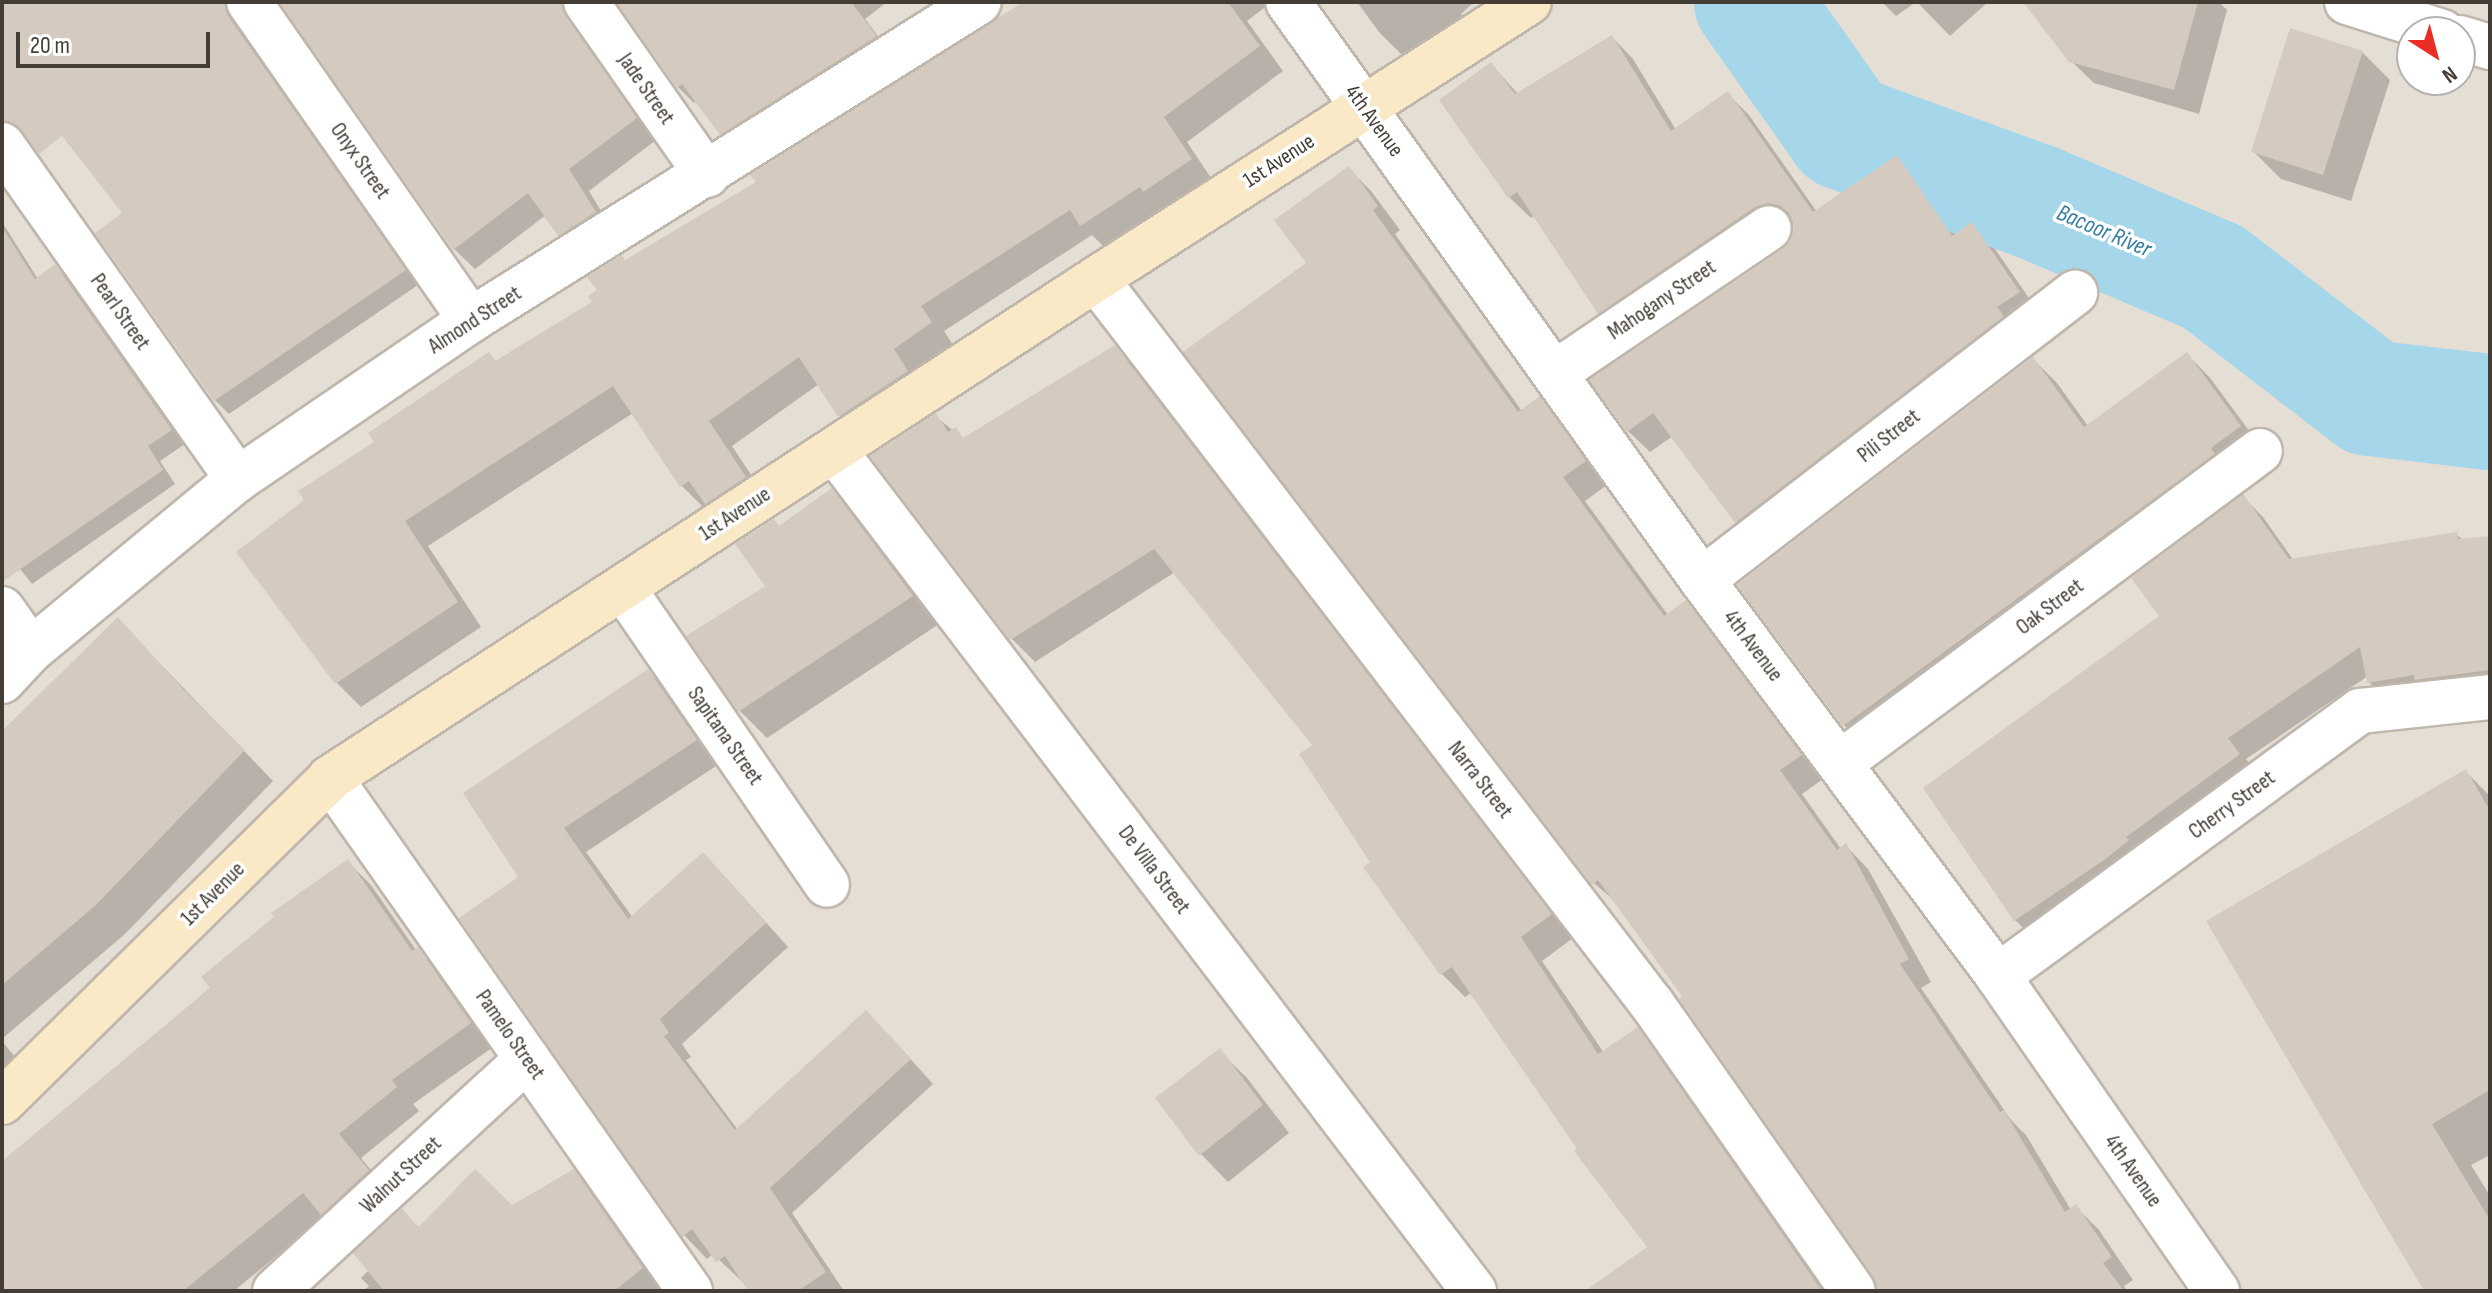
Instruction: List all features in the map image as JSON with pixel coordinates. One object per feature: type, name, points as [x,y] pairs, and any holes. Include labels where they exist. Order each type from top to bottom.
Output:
[{"type":"street","name":"Onyx Street","points":[[249,2],[471,320]]},
{"type":"street","name":"Jade Street","points":[[586,2],[707,175]]},
{"type":"street","name":"Almond Street","points":[[16,666],[238,479],[471,320],[707,175],[929,15],[979,2]]},
{"type":"street","name":"4th Avenue","points":[[1288,2],[1702,580],[1998,976],[2217,1291]]},
{"type":"street","name":"1st Avenue","points":[[2,1102],[330,778],[1096,279],[1529,2]]},
{"type":"street","points":[[2347,2],[2396,17]]},
{"type":"street","name":"Pearl Street","points":[[2,145],[238,479]]},
{"type":"street","name":"Mahogany Street","points":[[1555,373],[1769,228]]},
{"type":"street","name":"Narra Street","points":[[1096,279],[1652,1004],[1853,1291]]},
{"type":"street","name":"Pili Street","points":[[1702,580],[2075,293]]},
{"type":"street","name":"De Villa Street","points":[[834,450],[1474,1291]]},
{"type":"street","name":"Oak Street","points":[[1840,763],[2260,451]]},
{"type":"street","name":"Sapitana Street","points":[[623,588],[827,885]]},
{"type":"street","points":[[2,609],[16,666]]},
{"type":"street","name":"Cherry Street","points":[[1998,976],[2360,711],[2490,697]]},
{"type":"street","name":"Pamelo Street","points":[[330,778],[690,1291]]},
{"type":"street","name":"Walnut Street","points":[[275,1291],[527,1059]]},
{"type":"shaded area","points":[[2,2],[2490,2],[2490,1291],[2,1291]]},
{"type":"building","points":[[2,2],[224,2],[228,16],[406,270],[214,401],[95,233],[122,213],[62,136],[39,154],[22,130],[2,120]]},
{"type":"building","points":[[279,2],[561,2],[566,16],[637,118],[569,169],[596,212],[558,236],[528,193],[453,250]]},
{"type":"building","points":[[616,2],[851,2],[877,36],[720,135],[682,84],[677,88]]},
{"type":"building","points":[[1023,2],[1228,2],[1260,46],[1164,117],[1192,159],[1143,192],[1140,187],[1080,226],[1070,210],[921,306],[932,322],[894,349],[908,371],[838,417],[799,357],[709,421],[746,477],[705,504],[689,481],[680,487],[613,386],[405,521],[458,602],[335,684],[236,552],[304,500],[298,491],[374,442],[368,433],[489,352],[495,361],[592,302],[588,296],[597,290],[587,277],[622,255],[625,260],[756,182],[750,175]]},
{"type":"building","points":[[2023,2],[2198,2],[2174,90],[2069,62]]},
{"type":"building","points":[[2290,28],[2363,51],[2323,175],[2251,152]]},
{"type":"building","points":[[1612,35],[1671,131],[1728,91],[1813,212],[1897,155],[1952,236],[1972,222],[2020,292],[1997,307],[2004,316],[1735,523],[1653,413],[1627,432],[1589,380],[1783,249],[1791,240],[1794,227],[1789,213],[1779,205],[1768,203],[1755,207],[1598,314],[1517,192],[1508,198],[1439,100],[1491,62],[1515,94]]},
{"type":"building","points":[[1349,166],[1378,206],[1373,210],[1518,412],[1540,396],[1586,461],[1563,477],[1664,616],[1686,600],[1802,755],[1780,770],[1837,850],[1846,843],[1909,959],[1900,964],[2000,1112],[2004,1110],[2065,1212],[2076,1204],[2112,1257],[2103,1263],[2124,1291],[1878,1291],[1873,1277],[1679,999],[1682,996],[1598,880],[1592,885],[1183,352],[1306,263],[1274,220]]},
{"type":"building","points":[[2,227],[35,279],[55,264],[172,430],[148,446],[163,470],[2,582]]},
{"type":"building","points":[[1115,345],[1552,914],[1521,937],[1598,1054],[1638,1027],[1822,1291],[1585,1291],[1647,1247],[1574,1151],[1577,1149],[1452,967],[1440,975],[1363,867],[1370,862],[1299,754],[1312,745],[1154,549],[1010,640],[870,456],[936,413],[948,432],[956,427],[963,438]]},
{"type":"building","points":[[2187,352],[2241,426],[2211,448],[2215,454],[1843,726],[1737,585],[2033,357],[2084,427]]},
{"type":"building","points":[[832,488],[913,596],[738,712],[686,636],[765,586],[735,544],[774,519],[779,526]]},
{"type":"building","points":[[2243,494],[2289,559],[2457,532],[2458,539],[2490,536],[2490,670],[2414,680],[2414,675],[2367,683],[2360,647],[2228,738],[2240,754],[2126,837],[2129,840],[2107,858],[2014,921],[1923,788],[2159,616],[2131,578]]},
{"type":"building","points":[[118,617],[184,690],[245,750],[96,905],[2,985],[2,731]]},
{"type":"building","points":[[648,669],[697,740],[564,828],[628,919],[703,852],[766,923],[660,1019],[669,1033],[664,1036],[735,1130],[866,1010],[911,1059],[770,1188],[826,1272],[798,1291],[748,1291],[725,1256],[716,1262],[692,1229],[682,1237],[459,918],[518,877],[463,793]]},
{"type":"building","points":[[2466,769],[2490,811],[2490,1090],[2432,1124],[2490,1220],[2490,1291],[2424,1291],[2206,921]]},
{"type":"building","points":[[348,859],[412,951],[418,947],[471,1023],[392,1080],[397,1087],[339,1134],[369,1170],[321,1215],[303,1193],[183,1291],[2,1291],[2,1161],[210,988],[201,977],[274,917],[271,913]]},
{"type":"building","points":[[1220,1048],[1263,1105],[1199,1156],[1155,1098]]},
{"type":"building","points":[[475,1169],[512,1205],[574,1169],[643,1268],[614,1291],[384,1291],[353,1253],[402,1208],[418,1228]]},
{"type":"waterway","name":"Bacoor River","points":[[1752,2],[1844,132],[2034,201],[2213,277],[2370,398],[2490,412]]}]
